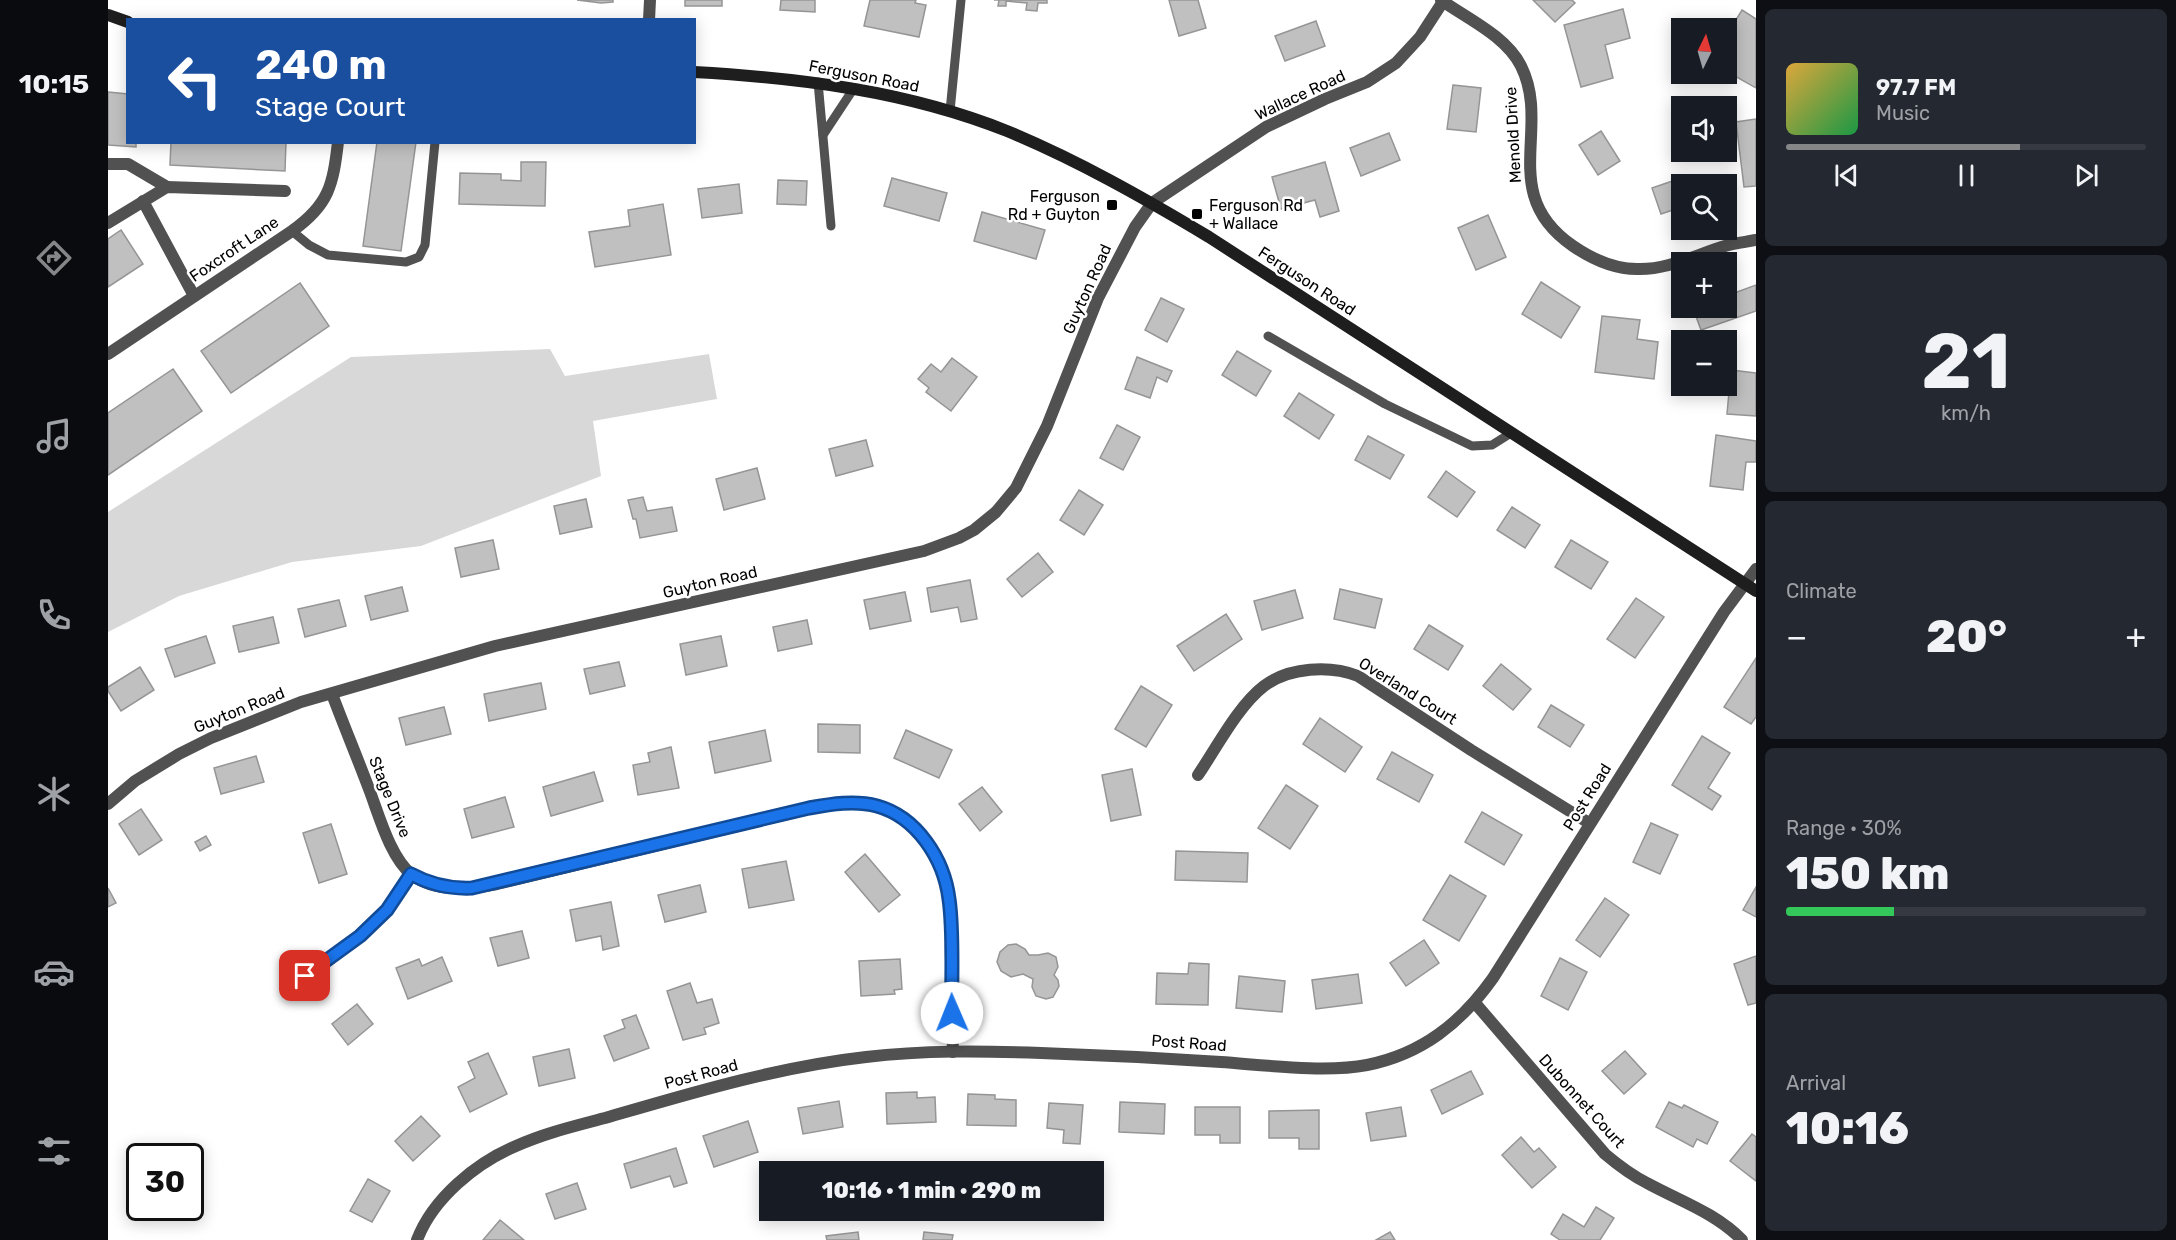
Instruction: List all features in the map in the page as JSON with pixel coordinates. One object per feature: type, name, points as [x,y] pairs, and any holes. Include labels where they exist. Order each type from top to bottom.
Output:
[{"type":"street","points":[[649,18],[650,0]]},
{"type":"street","name":"Wallace Road","points":[[1152,203],[1266,127],[1325,99],[1368,82],[1396,63],[1420,37],[1443,0]]},
{"type":"street","name":"Menold Drive","points":[[1443,0],[1504,44],[1515,55],[1522,68],[1528,82],[1530,97],[1530,178],[1543,215],[1552,229],[1566,242],[1596,260],[1614,266],[1636,269],[1680,263],[1726,246],[1756,240]]},
{"type":"street","points":[[108,15],[126,21]]},
{"type":"street","name":"Ferguson Road","points":[[696,72],[818,82],[854,88],[950,111],[1006,131],[1065,157],[1152,203],[1209,237],[1756,591]]},
{"type":"street","name":"Foxcroft Lane","points":[[108,354],[314,214],[326,198],[335,170],[338,144]]},
{"type":"street","points":[[108,164],[129,164],[167,186],[285,191]]},
{"type":"street","points":[[108,223],[167,186]]},
{"type":"street","points":[[143,201],[195,296]]},
{"type":"street","name":"Guyton Road","points":[[108,804],[135,781],[179,754],[301,702],[495,646],[924,551],[974,530],[1003,505],[1025,472],[1047,426],[1098,298],[1135,227],[1152,203]]},
{"type":"street","name":"Post Road","points":[[417,1240],[425,1221],[458,1184],[495,1157],[538,1137],[789,1069],[868,1057],[952,1052],[1036,1053],[1353,1067],[1378,1062],[1419,1047],[1452,1025],[1475,1003],[1724,612],[1756,569]]},
{"type":"street","name":"Overland Court","points":[[1198,775],[1243,709],[1266,685],[1292,673],[1308,670],[1338,670],[1358,676],[1589,823]]},
{"type":"street","name":"Stage Drive","points":[[332,694],[392,848],[411,874]]},
{"type":"street","points":[[287,990],[360,936],[387,910],[411,874],[442,887],[472,888],[829,804],[852,803],[876,806],[896,814],[917,831],[935,856],[946,883],[951,913],[952,1052]]},
{"type":"street","name":"Dubonnet Court","points":[[1475,1003],[1605,1154],[1625,1171],[1704,1211],[1728,1226],[1742,1240]]},
{"type":"lane","points":[[950,111],[961,0]]},
{"type":"lane","points":[[818,82],[831,226]]},
{"type":"lane","points":[[823,135],[854,88]]},
{"type":"lane","points":[[292,231],[309,245],[328,255],[406,262],[419,257],[425,245],[435,144]]},
{"type":"lane","points":[[1268,336],[1385,404],[1472,446],[1492,445],[1511,433]]},
{"type":"shaded area","points":[[550,349],[565,376],[709,354],[717,399],[593,421],[601,476],[421,546],[292,562],[179,596],[108,632],[108,512],[351,357]]},
{"type":"building","points":[[577,0],[613,0],[613,2],[601,3]]},
{"type":"building","points":[[685,0],[722,0],[722,6],[685,6]]},
{"type":"building","points":[[781,0],[815,0],[815,12],[780,10]]},
{"type":"building","points":[[870,0],[916,0],[915,3],[926,5],[919,37],[864,26]]},
{"type":"building","points":[[999,0],[1047,0],[1047,3],[1038,3],[1037,11],[1026,10],[1027,3],[1006,1],[1006,6],[998,6]]},
{"type":"building","points":[[1169,0],[1198,0],[1206,28],[1179,36]]},
{"type":"building","points":[[1533,0],[1572,0],[1575,3],[1555,22]]},
{"type":"building","points":[[1623,9],[1630,38],[1605,45],[1613,78],[1581,87],[1564,25]]},
{"type":"building","points":[[1742,10],[1756,19],[1756,88],[1737,77],[1737,18]]},
{"type":"building","points":[[1316,21],[1325,46],[1285,61],[1275,36]]},
{"type":"building","points":[[1453,85],[1481,88],[1476,132],[1447,129]]},
{"type":"building","points":[[108,92],[126,94],[126,144],[136,144],[136,147],[108,145]]},
{"type":"building","points":[[1756,119],[1756,186],[1744,187],[1737,122]]},
{"type":"building","points":[[1601,131],[1620,161],[1598,175],[1579,145]]},
{"type":"building","points":[[1389,133],[1400,160],[1361,176],[1350,148]]},
{"type":"building","points":[[171,144],[286,144],[285,171],[170,165]]},
{"type":"building","points":[[377,144],[416,144],[401,251],[363,246]]},
{"type":"building","points":[[521,162],[546,162],[545,206],[459,204],[460,173],[501,174],[501,180],[521,181]]},
{"type":"building","points":[[1325,162],[1339,211],[1320,217],[1315,200],[1281,209],[1272,177]]},
{"type":"building","points":[[892,178],[947,193],[939,221],[884,206]]},
{"type":"building","points":[[778,180],[807,181],[806,205],[777,204]]},
{"type":"building","points":[[1671,181],[1671,211],[1661,214],[1652,188]]},
{"type":"building","points":[[739,184],[742,213],[702,218],[698,189]]},
{"type":"building","points":[[663,204],[671,255],[595,267],[589,232],[630,226],[628,210]]},
{"type":"building","points":[[982,212],[1045,230],[1036,259],[974,241]]},
{"type":"building","points":[[1488,215],[1506,257],[1476,270],[1458,228]]},
{"type":"building","points":[[121,230],[143,264],[108,287],[108,239]]},
{"type":"building","points":[[1541,282],[1580,307],[1561,338],[1522,314]]},
{"type":"building","points":[[300,283],[329,326],[231,393],[201,351]]},
{"type":"building","points":[[1756,285],[1756,311],[1737,318],[1737,292]]},
{"type":"building","points":[[1161,298],[1184,309],[1167,342],[1145,330]]},
{"type":"building","points":[[1602,316],[1640,320],[1637,339],[1658,342],[1654,379],[1595,372]]},
{"type":"building","points":[[1697,318],[1736,318],[1701,330]]},
{"type":"building","points":[[1237,351],[1271,371],[1256,396],[1222,375]]},
{"type":"building","points":[[1137,357],[1172,371],[1167,382],[1157,377],[1150,398],[1125,389]]},
{"type":"building","points":[[952,358],[977,377],[951,411],[926,392],[929,388],[918,379],[931,364],[941,372]]},
{"type":"building","points":[[173,369],[202,411],[108,475],[108,413]]},
{"type":"building","points":[[1737,371],[1756,373],[1756,416],[1727,414],[1729,396],[1737,396]]},
{"type":"building","points":[[1299,393],[1334,415],[1319,439],[1284,416]]},
{"type":"building","points":[[1117,425],[1140,437],[1123,470],[1100,458]]},
{"type":"building","points":[[1716,435],[1756,441],[1756,462],[1746,462],[1743,490],[1710,486]]},
{"type":"building","points":[[1368,436],[1404,455],[1390,479],[1355,460]]},
{"type":"building","points":[[866,440],[873,466],[836,476],[829,449]]},
{"type":"building","points":[[757,468],[765,499],[724,510],[716,479]]},
{"type":"building","points":[[1446,471],[1475,492],[1457,517],[1428,497]]},
{"type":"building","points":[[1079,490],[1103,505],[1084,535],[1060,520]]},
{"type":"building","points":[[643,497],[647,511],[672,507],[677,531],[640,538],[636,519],[633,519],[628,500]]},
{"type":"building","points":[[586,499],[592,527],[560,534],[554,506]]},
{"type":"building","points":[[1512,507],[1540,525],[1525,548],[1497,530]]},
{"type":"building","points":[[493,540],[499,569],[461,577],[455,548]]},
{"type":"building","points":[[1571,540],[1608,562],[1591,589],[1555,567]]},
{"type":"building","points":[[1038,553],[1053,572],[1022,597],[1007,579]]},
{"type":"building","points":[[970,580],[977,619],[961,622],[958,607],[931,612],[927,588]]},
{"type":"building","points":[[402,587],[408,611],[371,620],[365,596]]},
{"type":"building","points":[[1340,589],[1382,599],[1375,628],[1334,619]]},
{"type":"building","points":[[1295,590],[1303,618],[1262,630],[1254,601]]},
{"type":"building","points":[[905,592],[911,621],[870,629],[864,600]]},
{"type":"building","points":[[1636,598],[1664,617],[1635,658],[1607,639]]},
{"type":"building","points":[[339,600],[346,626],[305,637],[298,609]]},
{"type":"building","points":[[1226,614],[1242,639],[1194,671],[1177,646]]},
{"type":"building","points":[[273,617],[279,643],[239,652],[233,626]]},
{"type":"building","points":[[807,620],[812,644],[778,651],[773,627]]},
{"type":"building","points":[[1429,625],[1463,646],[1448,670],[1414,649]]},
{"type":"building","points":[[206,636],[215,663],[175,677],[165,649]]},
{"type":"building","points":[[721,636],[727,666],[686,675],[680,644]]},
{"type":"building","points":[[1756,658],[1756,717],[1751,724],[1724,707]]},
{"type":"building","points":[[619,662],[625,686],[590,694],[584,669]]},
{"type":"building","points":[[1501,664],[1531,689],[1513,710],[1483,686]]},
{"type":"building","points":[[140,667],[154,690],[121,711],[108,691],[108,687]]},
{"type":"building","points":[[541,683],[546,709],[489,721],[484,694]]},
{"type":"building","points":[[1141,686],[1172,705],[1146,747],[1115,729]]},
{"type":"building","points":[[1551,705],[1584,725],[1570,747],[1538,727]]},
{"type":"building","points":[[444,707],[451,734],[406,745],[399,718]]},
{"type":"building","points":[[1320,718],[1362,747],[1345,772],[1303,744]]},
{"type":"building","points":[[818,724],[860,725],[860,753],[818,752]]},
{"type":"building","points":[[765,730],[771,761],[715,773],[709,742]]},
{"type":"building","points":[[906,730],[952,750],[939,778],[894,758]]},
{"type":"building","points":[[1702,736],[1730,753],[1708,788],[1721,796],[1712,810],[1672,785]]},
{"type":"building","points":[[671,747],[679,788],[638,795],[633,765],[650,762],[648,753]]},
{"type":"building","points":[[1392,752],[1433,775],[1419,802],[1377,779]]},
{"type":"building","points":[[256,756],[264,782],[221,794],[214,768]]},
{"type":"building","points":[[1132,769],[1141,815],[1111,821],[1102,775]]},
{"type":"building","points":[[594,772],[603,801],[551,816],[543,787]]},
{"type":"building","points":[[1286,785],[1318,806],[1290,849],[1258,828]]},
{"type":"building","points":[[982,787],[1002,812],[980,831],[959,804]]},
{"type":"building","points":[[505,797],[514,827],[472,838],[464,809]]},
{"type":"building","points":[[141,809],[162,840],[139,855],[119,824]]},
{"type":"building","points":[[1482,812],[1522,835],[1504,865],[1465,842]]},
{"type":"building","points":[[1651,823],[1678,835],[1660,874],[1633,862]]},
{"type":"building","points":[[331,824],[347,874],[319,883],[303,833]]},
{"type":"building","points":[[206,836],[211,845],[200,851],[195,842]]},
{"type":"building","points":[[1176,851],[1248,853],[1247,882],[1175,880]]},
{"type":"building","points":[[865,854],[900,895],[879,912],[845,872]]},
{"type":"building","points":[[786,861],[794,900],[749,908],[742,869]]},
{"type":"building","points":[[1450,875],[1486,896],[1459,941],[1423,920]]},
{"type":"building","points":[[700,885],[706,912],[665,922],[658,895]]},
{"type":"building","points":[[1756,887],[1756,917],[1743,910]]},
{"type":"building","points":[[108,888],[116,903],[108,907]]},
{"type":"building","points":[[1605,898],[1629,915],[1600,957],[1576,940]]},
{"type":"building","points":[[611,902],[619,946],[603,950],[601,936],[576,941],[570,910]]},
{"type":"building","points":[[522,931],[529,958],[498,966],[490,938]]},
{"type":"building","points":[[1424,940],[1439,963],[1406,986],[1390,963]]},
{"type":"building","points":[[1016,944],[1025,949],[1029,955],[1048,953],[1056,957],[1058,967],[1054,975],[1059,986],[1053,997],[1046,999],[1036,996],[1032,987],[1033,979],[1023,974],[1011,977],[1001,971],[997,962],[1000,952],[1008,945]]},
{"type":"building","points":[[1756,956],[1756,1003],[1748,1005],[1734,964]]},
{"type":"building","points":[[442,957],[452,981],[408,999],[396,968],[419,959],[422,966]]},
{"type":"building","points":[[1560,958],[1587,972],[1568,1010],[1541,996]]},
{"type":"building","points":[[900,959],[902,989],[894,990],[895,994],[861,996],[859,961]]},
{"type":"building","points":[[1189,963],[1209,964],[1208,1005],[1156,1004],[1157,973],[1188,974]]},
{"type":"building","points":[[1358,974],[1362,1003],[1316,1009],[1312,980]]},
{"type":"building","points":[[1239,976],[1285,981],[1282,1012],[1236,1008]]},
{"type":"building","points":[[690,983],[697,1003],[712,999],[719,1023],[704,1028],[706,1034],[683,1040],[667,991]]},
{"type":"building","points":[[357,1004],[373,1024],[348,1045],[332,1024]]},
{"type":"building","points":[[636,1015],[649,1048],[614,1061],[604,1036],[625,1028],[622,1020]]},
{"type":"building","points":[[569,1049],[575,1078],[539,1086],[533,1057]]},
{"type":"building","points":[[1625,1051],[1646,1074],[1624,1094],[1602,1071]]},
{"type":"building","points":[[488,1053],[507,1094],[470,1112],[458,1087],[475,1078],[468,1062]]},
{"type":"building","points":[[1471,1071],[1483,1094],[1442,1114],[1431,1090]]},
{"type":"building","points":[[917,1092],[917,1098],[935,1097],[936,1122],[887,1124],[886,1093]]},
{"type":"building","points":[[968,1094],[995,1095],[995,1099],[1016,1100],[1016,1126],[967,1125]]},
{"type":"building","points":[[839,1101],[843,1127],[803,1134],[798,1108]]},
{"type":"building","points":[[1120,1102],[1165,1104],[1164,1134],[1119,1132]]},
{"type":"building","points":[[1669,1102],[1682,1108],[1684,1105],[1718,1122],[1707,1144],[1697,1139],[1693,1147],[1656,1127]]},
{"type":"building","points":[[1049,1103],[1083,1105],[1080,1144],[1063,1143],[1064,1130],[1047,1128]]},
{"type":"building","points":[[1195,1107],[1240,1107],[1240,1143],[1220,1143],[1220,1135],[1195,1135]]},
{"type":"building","points":[[1401,1107],[1406,1136],[1371,1141],[1366,1113]]},
{"type":"building","points":[[1319,1110],[1319,1149],[1299,1149],[1299,1138],[1269,1138],[1269,1111]]},
{"type":"building","points":[[421,1116],[440,1136],[413,1161],[395,1141]]},
{"type":"building","points":[[748,1121],[758,1152],[714,1167],[703,1136]]},
{"type":"building","points":[[1752,1134],[1756,1137],[1756,1181],[1730,1161]]},
{"type":"building","points":[[1521,1137],[1534,1152],[1539,1148],[1556,1167],[1532,1188],[1502,1155]]},
{"type":"building","points":[[676,1148],[687,1183],[674,1187],[670,1176],[631,1188],[624,1164]]},
{"type":"building","points":[[368,1179],[390,1191],[372,1222],[350,1211]]},
{"type":"building","points":[[577,1183],[586,1209],[555,1219],[546,1194]]},
{"type":"building","points":[[1596,1207],[1614,1218],[1600,1240],[1560,1240],[1551,1234],[1563,1214],[1584,1227]]},
{"type":"building","points":[[500,1220],[524,1240],[483,1240]]},
{"type":"building","points":[[858,1232],[859,1240],[827,1240],[826,1236]]},
{"type":"building","points":[[924,1232],[953,1235],[952,1240],[923,1240]]},
{"type":"building","points":[[1390,1232],[1395,1240],[1376,1240]]},
{"type":"place","name":"Ferguson Rd + Guyton","points":[[1112,205]]},
{"type":"place","name":"Ferguson Rd + Wallace","points":[[1197,214]]},
{"type":"route","points":[[305,976],[360,936],[387,910],[411,874],[442,887],[460,889],[497,884],[809,808],[852,803],[876,806],[896,814],[907,822],[926,841],[942,870],[951,913],[952,1013]]}]
